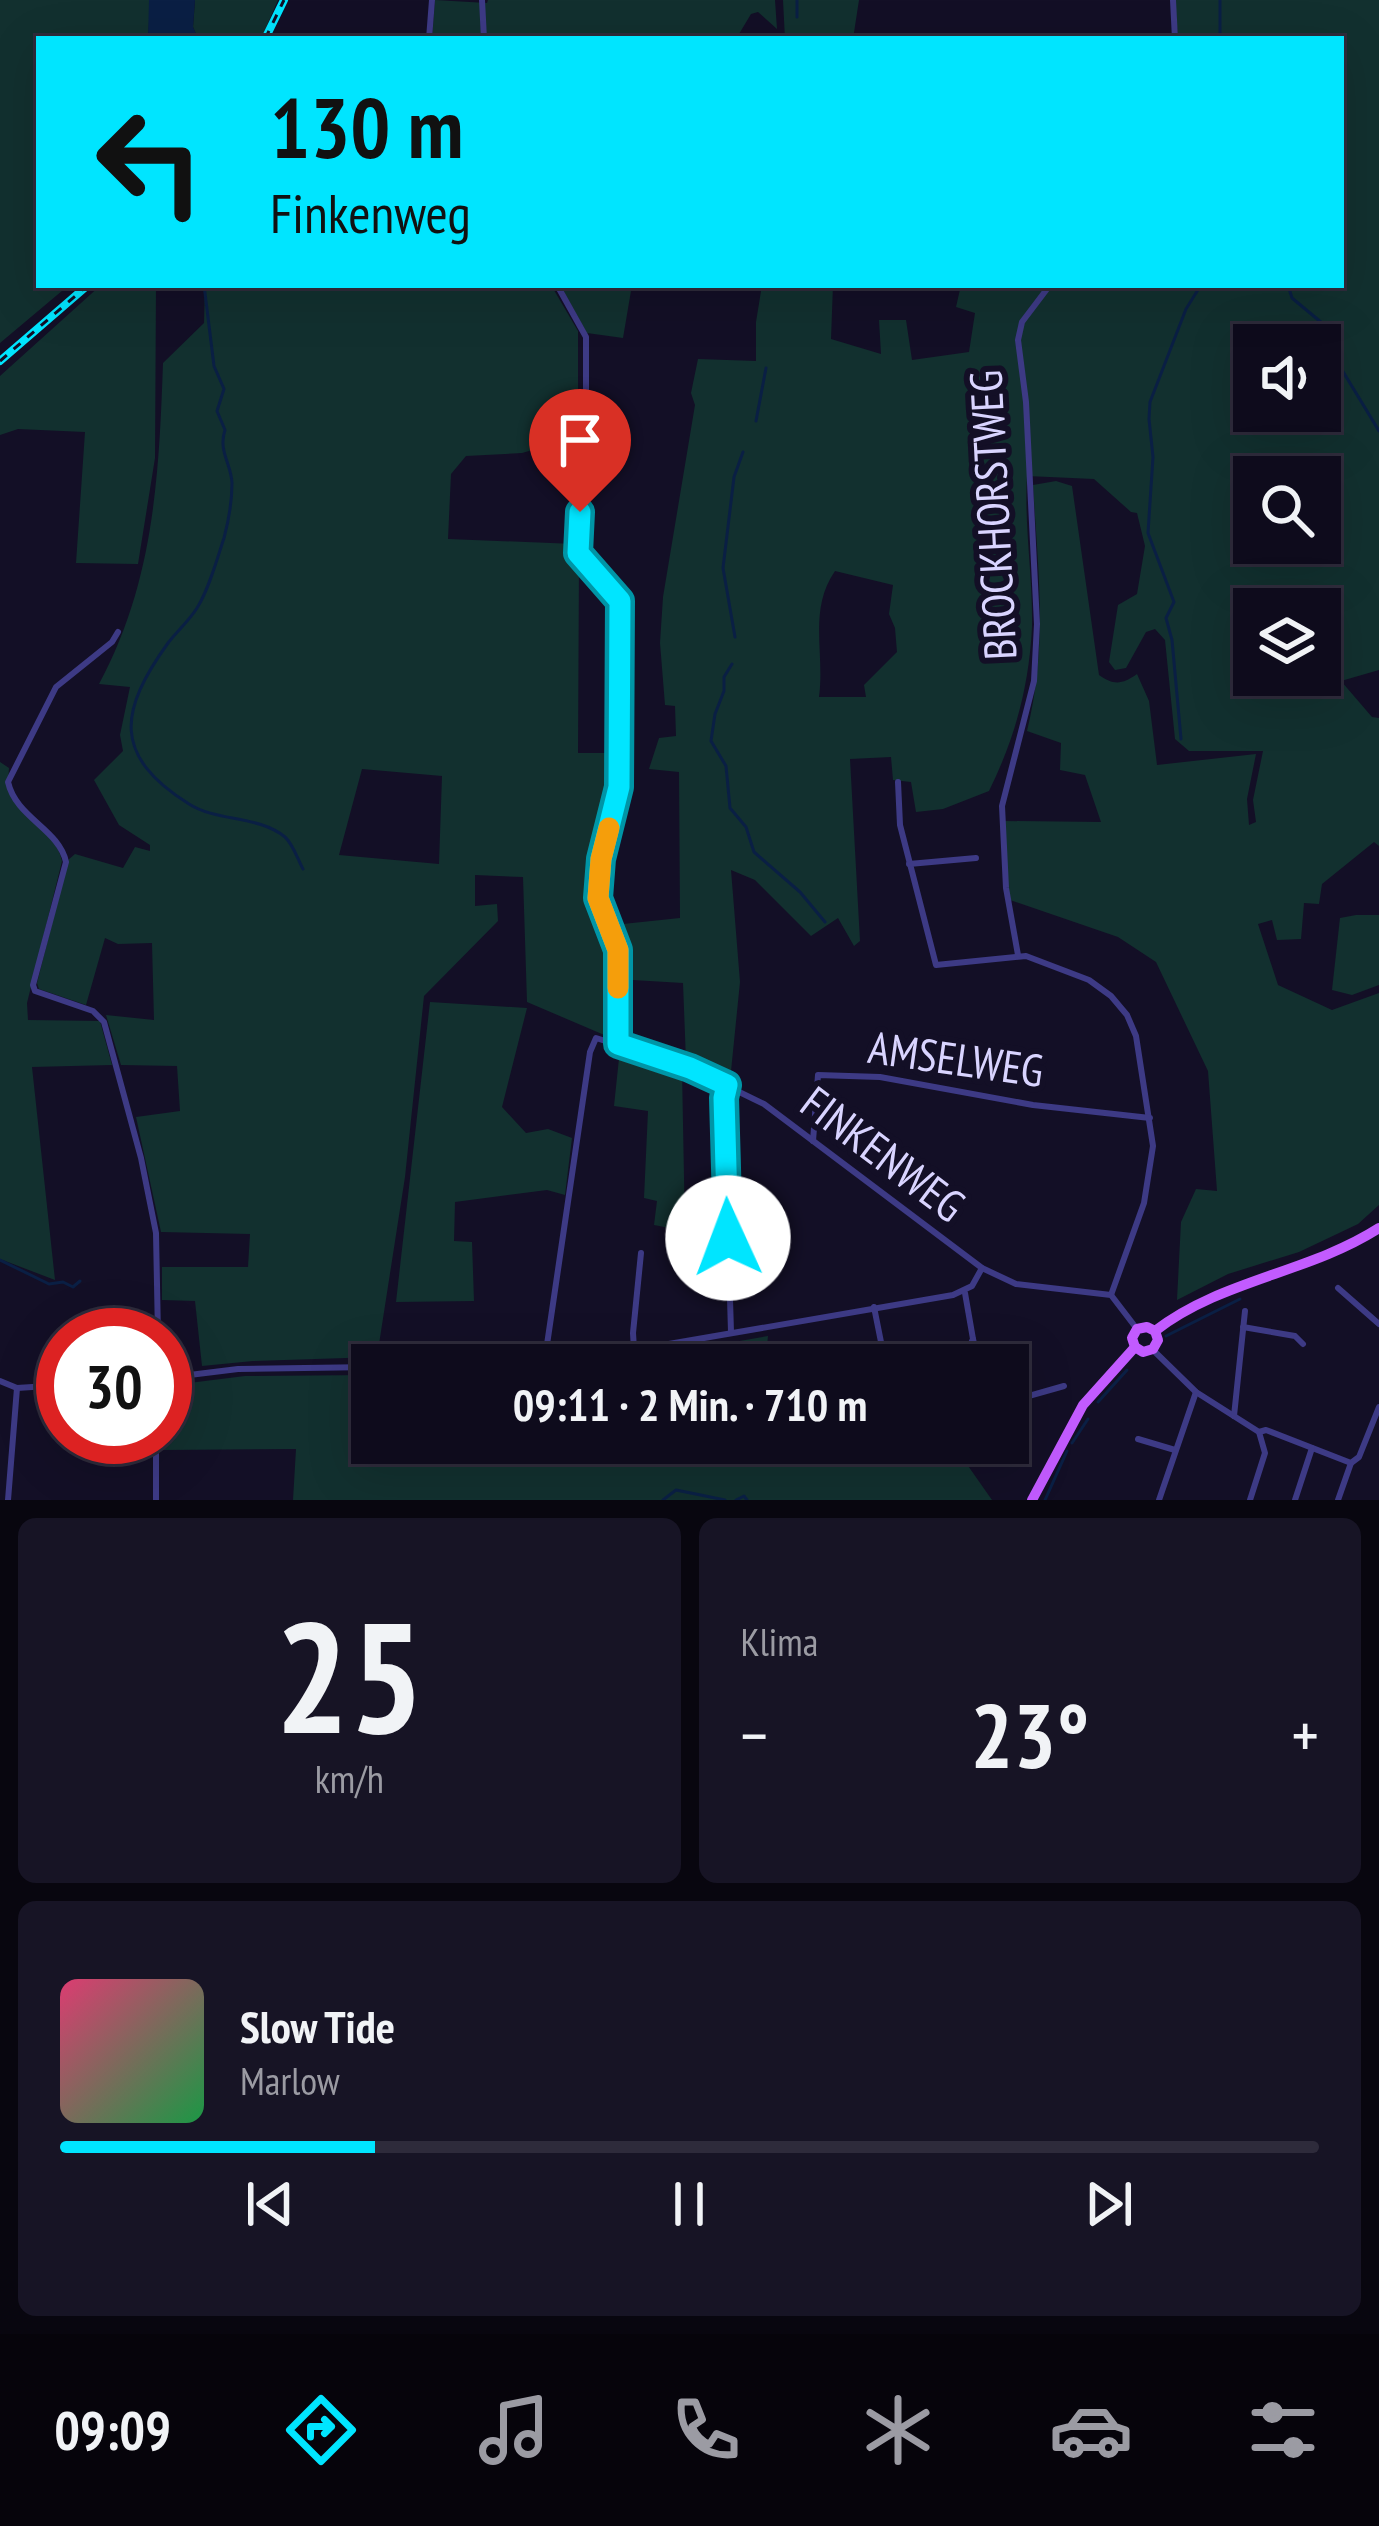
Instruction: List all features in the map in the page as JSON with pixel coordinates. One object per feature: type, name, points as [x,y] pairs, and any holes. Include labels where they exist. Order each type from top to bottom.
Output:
[{"type":"main road","points":[[1155,1331],[1221,1294],[1310,1264],[1379,1228]]},
{"type":"main road","points":[[1137,1329],[1155,1331],[1153,1349],[1143,1352],[1135,1347],[1132,1338],[1137,1329]]},
{"type":"main road","points":[[1032,1500],[1083,1405],[1135,1347]]},
{"type":"street","points":[[429,36],[432,0]]},
{"type":"street","points":[[482,0],[484,36]]},
{"type":"street","points":[[1173,0],[1175,36]]},
{"type":"street","points":[[558,288],[586,337],[578,553],[620,601],[619,787],[601,859],[598,898],[618,950],[618,1044]]},
{"type":"street","name":"BROCKHORSTWEG","points":[[1018,955],[1006,888],[1002,794],[1034,681],[1037,624],[1026,401],[1018,340],[1022,322],[1048,288]]},
{"type":"street","points":[[118,632],[56,687],[8,782],[28,818],[64,853],[66,862],[33,985],[35,991],[93,1011],[104,1022],[156,1232],[157,1308]]},
{"type":"street","points":[[898,782],[900,825],[936,964],[1018,955],[1089,980],[1111,995],[1127,1015],[1136,1036],[1150,1118],[1151,1173],[1111,1295],[1137,1329]]},
{"type":"street","points":[[909,864],[976,858]]},
{"type":"street","name":"FINKENWEG","points":[[549,1344],[590,1052],[596,1038],[677,1063],[764,1104],[993,1275],[1016,1285],[1111,1295]]},
{"type":"street","name":"AMSELWEG","points":[[813,1141],[818,1075],[880,1077],[1034,1105],[1150,1118]]},
{"type":"street","points":[[727,1085],[731,1332]]},
{"type":"street","points":[[634,1344],[641,1253]]},
{"type":"street","points":[[663,1344],[964,1292],[982,1268]]},
{"type":"street","points":[[1338,1288],[1379,1324]]},
{"type":"street","points":[[964,1292],[974,1344]]},
{"type":"street","points":[[874,1307],[881,1344]]},
{"type":"street","points":[[1234,1416],[1245,1311]]},
{"type":"street","points":[[1243,1327],[1295,1336],[1303,1344]]},
{"type":"street","points":[[971,1344],[973,1339]]},
{"type":"street","points":[[1153,1349],[1196,1392],[1259,1432],[1265,1453],[1250,1500]]},
{"type":"street","points":[[192,1375],[351,1367]]},
{"type":"street","points":[[0,1382],[17,1388],[36,1387]]},
{"type":"street","points":[[1029,1396],[1064,1386]]},
{"type":"street","points":[[8,1500],[17,1388]]},
{"type":"street","points":[[1159,1500],[1196,1392]]},
{"type":"street","points":[[1338,1500],[1379,1407]]},
{"type":"street","points":[[1259,1432],[1266,1430],[1351,1463]]},
{"type":"street","points":[[1138,1438],[1174,1450]]},
{"type":"street","points":[[1295,1500],[1312,1448]]},
{"type":"street","points":[[156,1464],[156,1500]]},
{"type":"green space","points":[[0,0],[149,0],[148,36],[36,36],[36,288],[65,288],[0,343]]},
{"type":"green space","points":[[195,0],[278,0],[262,36],[197,36]]},
{"type":"green space","points":[[435,0],[775,0],[777,29],[758,12],[751,14],[738,36],[432,36]]},
{"type":"green space","points":[[783,0],[859,0],[853,36],[785,36]]},
{"type":"green space","points":[[1175,0],[1379,0],[1379,670],[1341,681],[1372,717],[1379,718],[1379,846],[1374,842],[1322,884],[1319,904],[1304,903],[1301,939],[1277,940],[1272,920],[1258,924],[1278,985],[1332,1010],[1379,993],[1379,1205],[1358,1224],[1299,1252],[1228,1274],[1177,1300],[1181,1222],[1196,1189],[1217,1191],[1208,1071],[1156,962],[1118,937],[1010,900],[1008,892],[1004,821],[1101,822],[1085,775],[1060,770],[1061,743],[1027,731],[1039,638],[1033,485],[1056,481],[1072,486],[1099,675],[1118,682],[1137,674],[1149,701],[1157,765],[1256,754],[1247,799],[1249,825],[1256,822],[1253,800],[1263,751],[1189,751],[1175,739],[1165,640],[1155,629],[1146,632],[1126,668],[1115,670],[1109,662],[1118,605],[1137,594],[1145,546],[1137,513],[1094,479],[1027,476],[1030,649],[1024,691],[1006,751],[989,791],[943,809],[916,812],[911,782],[893,780],[891,757],[850,759],[860,941],[854,946],[838,918],[811,936],[755,880],[731,870],[740,982],[730,1081],[686,1061],[683,983],[616,979],[616,1040],[527,1002],[523,877],[475,875],[475,906],[497,904],[498,921],[424,996],[405,1177],[379,1344],[351,1344],[351,1358],[202,1366],[195,1301],[162,1300],[162,1267],[248,1267],[250,1234],[161,1232],[136,1117],[180,1111],[177,1066],[121,1065],[106,1015],[154,1020],[152,943],[118,944],[105,938],[86,1005],[39,989],[37,983],[68,860],[75,854],[123,868],[135,847],[150,851],[150,845],[119,825],[94,780],[123,751],[120,735],[130,687],[99,684],[132,607],[150,528],[163,363],[204,323],[205,288],[553,288],[578,331],[578,437],[522,453],[466,456],[451,474],[448,539],[575,544],[579,561],[578,753],[617,753],[598,881],[604,926],[680,918],[679,772],[649,769],[659,738],[676,736],[675,706],[665,705],[660,643],[698,359],[756,361],[762,288],[833,288],[831,339],[881,354],[879,320],[906,320],[912,360],[969,352],[975,313],[956,307],[960,288],[1344,288],[1344,36],[1178,36]],"holes":[[[835,571],[893,585],[889,614],[897,652],[864,685],[866,697],[819,697],[820,616]],[[362,769],[442,776],[439,864],[339,855]]]},
{"type":"green space","points":[[98,288],[156,288],[155,458],[138,564],[76,563],[85,432],[18,429],[0,435],[0,376]]},
{"type":"green space","points":[[562,288],[631,288],[623,338],[587,333]]},
{"type":"green space","points":[[0,762],[9,768],[14,800],[58,848],[62,861],[27,1003],[28,1020],[100,1021],[112,1065],[32,1067],[55,1280],[0,1259]]},
{"type":"green space","points":[[1379,915],[1379,985],[1352,995],[1332,990],[1340,918]]},
{"type":"green space","points":[[430,1002],[527,1008],[502,1107],[526,1133],[548,1129],[572,1138],[565,1195],[547,1190],[455,1202],[454,1241],[472,1242],[474,1301],[396,1302]]},
{"type":"green space","points":[[620,1049],[682,1070],[685,1231],[654,1225],[657,1201],[644,1198],[648,1111],[614,1106]]},
{"type":"green space","points":[[768,1336],[767,1344],[722,1344]]},
{"type":"green space","points":[[351,1375],[351,1464],[967,1464],[992,1500],[293,1500],[296,1449],[192,1450],[192,1383],[245,1376]]},
{"type":"water","points":[[149,0],[195,0],[197,36],[148,36]]},
{"type":"waterway","points":[[797,0],[797,17]]},
{"type":"waterway","points":[[1220,0],[1220,36]]},
{"type":"waterway","points":[[204,288],[214,366],[224,389],[217,411],[225,430],[223,444],[231,476],[229,511],[205,592],[152,667],[133,710],[131,730],[146,768],[164,786],[200,810],[274,830],[288,840],[303,869]]},
{"type":"waterway","points":[[1181,739],[1166,618],[1174,602],[1148,533],[1153,457],[1149,419],[1150,402],[1186,309],[1199,288]]},
{"type":"waterway","points":[[1289,288],[1292,298],[1340,338],[1336,360],[1379,431]]},
{"type":"waterway","points":[[756,421],[766,368]]},
{"type":"waterway","points":[[735,637],[723,568],[734,477],[743,452]]},
{"type":"waterway","points":[[732,664],[724,677],[711,741],[726,766],[730,808],[746,827],[754,852],[800,892],[825,922]]},
{"type":"waterway","points":[[0,1260],[49,1284],[63,1282],[73,1287],[80,1281]]},
{"type":"waterway","points":[[1166,1336],[1240,1299]]},
{"type":"waterway","points":[[1098,1402],[1127,1370]]},
{"type":"waterway","points":[[1072,1443],[1088,1419]]},
{"type":"waterway","points":[[1045,1500],[1067,1451]]},
{"type":"waterway","points":[[663,1500],[676,1490],[725,1500]]},
{"type":"waterway","points":[[736,1500],[744,1496],[747,1500]]},
{"type":"railway","points":[[266,36],[284,0]]},
{"type":"railway","points":[[0,361],[85,288]]},
{"type":"slow traffic","points":[[609,828],[598,898],[618,950],[618,988]]},
{"type":"route","points":[[580,512],[578,553],[620,601],[619,787],[601,859],[598,898],[618,950],[618,1044],[727,1085],[728,1238]]}]
